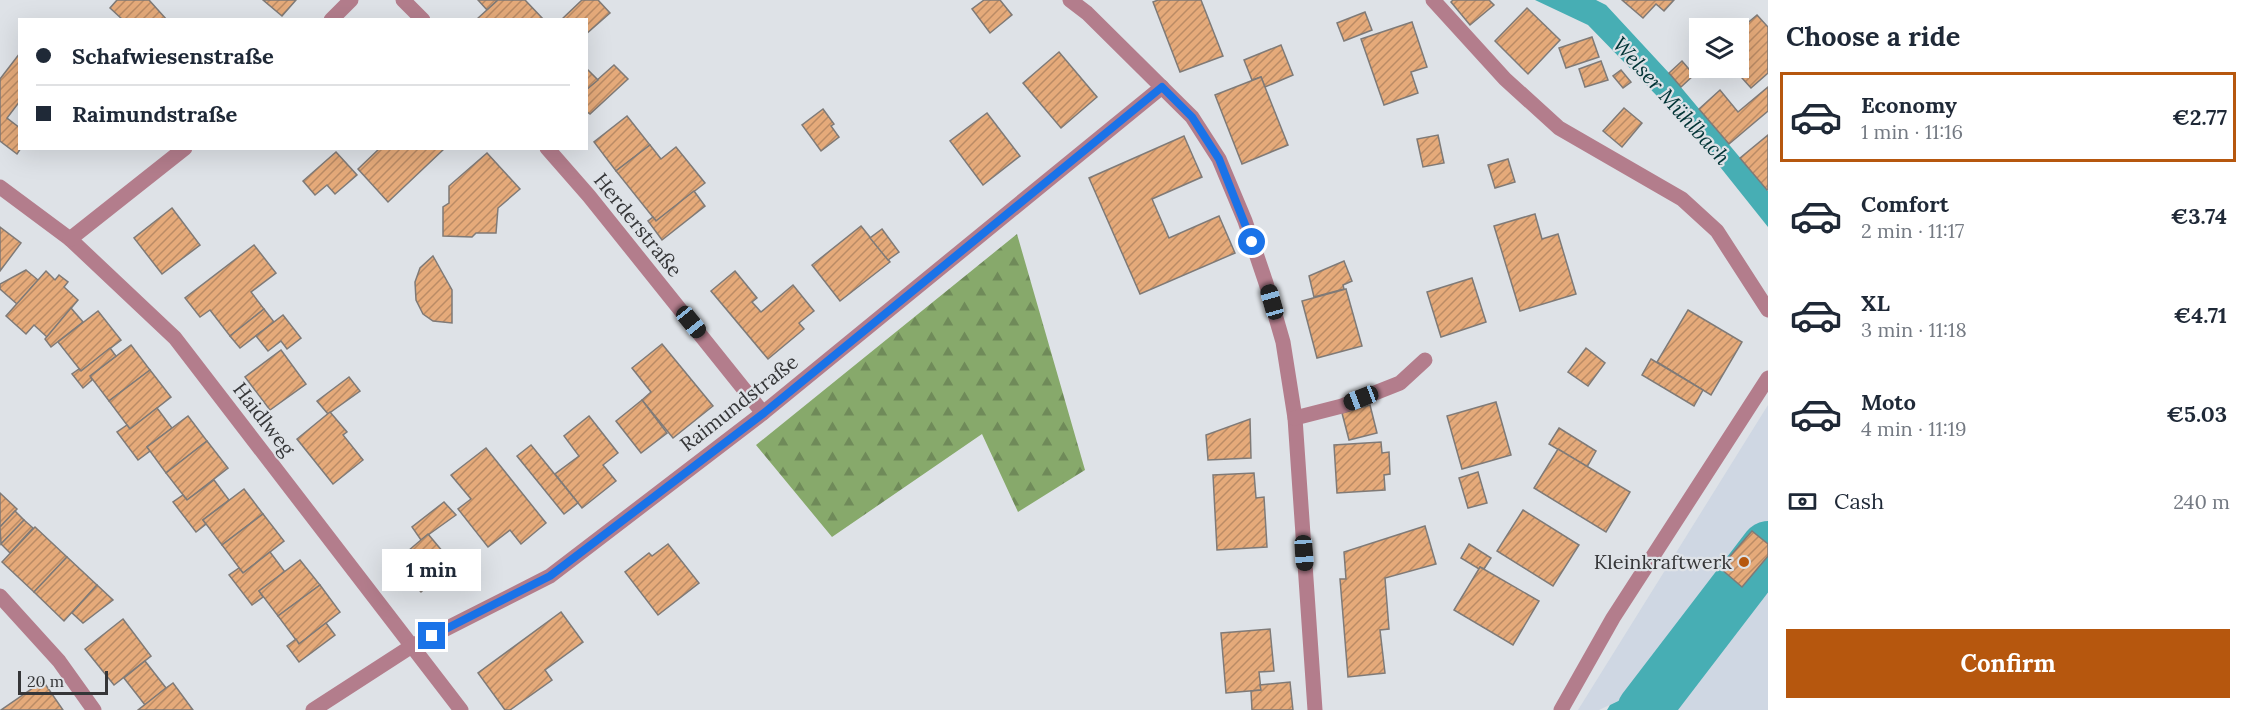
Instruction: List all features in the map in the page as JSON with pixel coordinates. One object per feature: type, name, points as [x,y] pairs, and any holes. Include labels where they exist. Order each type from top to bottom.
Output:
[{"type":"street","points":[[333,18],[351,0]]},
{"type":"street","points":[[403,0],[421,18]]},
{"type":"street","points":[[1070,0],[1087,13],[1192,117],[1219,159],[1245,221],[1283,342],[1295,418],[1315,710]]},
{"type":"street","points":[[1433,0],[1505,79],[1559,128],[1682,199],[1717,231],[1768,310]]},
{"type":"street","name":"Raimundstraße","points":[[313,710],[412,646],[550,576],[764,413],[1162,87]]},
{"type":"street","points":[[70,239],[182,150]]},
{"type":"street","name":"Herderstraße","points":[[549,150],[589,196],[764,413]]},
{"type":"street","name":"Haidlweg","points":[[0,188],[70,239],[175,338],[461,710]]},
{"type":"street","points":[[1295,418],[1342,405],[1400,383],[1425,360]]},
{"type":"street","points":[[1560,710],[1613,618],[1768,378]]},
{"type":"street","points":[[0,596],[59,661],[94,710]]},
{"type":"shaded area","points":[[1768,405],[1768,526],[1766,530],[1768,548],[1727,601],[1716,593],[1641,690],[1599,710],[1578,710]]},
{"type":"shaded area","points":[[1768,586],[1768,710],[1667,710],[1726,639]]},
{"type":"green space","points":[[1017,234],[1085,470],[1018,512],[982,434],[832,537],[756,445]]},
{"type":"water","points":[[1535,0],[1596,0],[1606,5],[1669,73],[1768,191],[1768,227],[1693,133],[1588,25]]},
{"type":"water","points":[[1768,548],[1768,586],[1667,710],[1607,710],[1610,705],[1641,690],[1716,593],[1727,601]]},
{"type":"building","points":[[117,0],[149,0],[165,18],[121,18],[110,8]]},
{"type":"building","points":[[263,0],[296,0],[282,16]]},
{"type":"building","points":[[478,0],[498,0],[487,10]]},
{"type":"building","points":[[498,0],[525,0],[542,18],[478,18]]},
{"type":"building","points":[[582,0],[598,0],[610,13],[588,32],[588,18],[563,18]]},
{"type":"building","points":[[984,0],[1000,0],[1012,15],[990,33],[972,9]]},
{"type":"building","points":[[1201,0],[1223,56],[1180,72],[1153,2]]},
{"type":"building","points":[[1453,0],[1489,0],[1494,5],[1470,25],[1451,2]]},
{"type":"building","points":[[1622,0],[1674,0],[1664,11],[1656,4],[1643,18]]},
{"type":"building","points":[[1527,8],[1560,40],[1528,74],[1495,41]]},
{"type":"building","points":[[1365,12],[1372,30],[1344,41],[1337,23]]},
{"type":"building","points":[[1757,15],[1768,27],[1768,73],[1751,88],[1742,78],[1749,78],[1749,22]]},
{"type":"building","points":[[1412,22],[1427,67],[1411,72],[1418,93],[1384,105],[1361,39]]},
{"type":"building","points":[[1592,37],[1599,57],[1566,68],[1559,48]]},
{"type":"building","points":[[1281,45],[1293,75],[1265,87],[1261,77],[1252,80],[1244,60]]},
{"type":"building","points":[[1059,52],[1097,97],[1061,128],[1023,83]]},
{"type":"building","points":[[18,56],[18,104],[7,118],[18,126],[20,150],[17,154],[0,141],[0,79]]},
{"type":"building","points":[[1601,61],[1608,80],[1585,87],[1579,69]]},
{"type":"building","points":[[1682,61],[1689,69],[1691,78],[1681,87],[1669,73]]},
{"type":"building","points":[[614,65],[628,79],[590,114],[588,112],[588,88]]},
{"type":"building","points":[[588,70],[598,80],[588,88]]},
{"type":"building","points":[[1621,70],[1631,82],[1623,88],[1613,76]]},
{"type":"building","points":[[1261,77],[1288,145],[1242,164],[1215,95]]},
{"type":"building","points":[[1768,87],[1768,111],[1729,144],[1699,109],[1720,90],[1738,112]]},
{"type":"building","points":[[1624,108],[1642,123],[1622,147],[1603,131]]},
{"type":"building","points":[[823,109],[834,124],[831,126],[839,137],[821,151],[802,125]]},
{"type":"building","points":[[987,113],[1020,156],[983,185],[950,141]]},
{"type":"building","points":[[627,116],[650,145],[616,171],[594,142]]},
{"type":"building","points":[[1438,135],[1444,163],[1423,167],[1417,139]]},
{"type":"building","points":[[1768,135],[1768,189],[1767,190],[1740,158]]},
{"type":"building","points":[[1184,136],[1202,177],[1152,199],[1169,238],[1219,216],[1235,253],[1140,294],[1089,178]]},
{"type":"building","points":[[650,145],[661,159],[676,147],[705,183],[656,221],[616,171]]},
{"type":"building","points":[[378,150],[443,150],[388,202],[358,169]]},
{"type":"building","points":[[336,152],[357,175],[335,194],[327,185],[315,195],[303,181]]},
{"type":"building","points":[[487,153],[520,189],[498,208],[496,233],[476,233],[472,237],[443,236],[443,207],[449,203],[449,186]]},
{"type":"building","points":[[1508,159],[1515,182],[1495,188],[1488,165]]},
{"type":"building","points":[[694,191],[705,206],[662,240],[648,221],[653,217],[656,221]]},
{"type":"building","points":[[172,208],[200,245],[162,274],[134,238]]},
{"type":"building","points":[[1535,214],[1542,239],[1558,234],[1576,294],[1520,311],[1494,226]]},
{"type":"building","points":[[861,226],[890,262],[840,301],[812,265]]},
{"type":"building","points":[[0,227],[21,243],[0,271]]},
{"type":"building","points":[[882,229],[899,252],[888,260],[870,238]]},
{"type":"building","points":[[254,245],[276,273],[251,292],[264,309],[230,336],[210,310],[200,317],[185,298]]},
{"type":"building","points":[[433,256],[452,290],[452,323],[433,321],[423,314],[416,300],[415,282],[420,268]]},
{"type":"building","points":[[1344,261],[1352,281],[1343,285],[1344,289],[1314,297],[1309,276]]},
{"type":"building","points":[[26,270],[38,280],[17,304],[0,289],[0,284]]},
{"type":"building","points":[[46,271],[55,280],[59,275],[68,282],[64,287],[78,300],[47,337],[34,325],[26,334],[6,316]]},
{"type":"building","points":[[735,271],[757,298],[752,302],[761,312],[793,285],[814,311],[799,323],[804,329],[768,359],[711,291]]},
{"type":"building","points":[[1472,278],[1486,322],[1441,337],[1427,292]]},
{"type":"building","points":[[1346,289],[1362,346],[1317,358],[1302,301]]},
{"type":"building","points":[[71,308],[83,322],[51,347],[45,339]]},
{"type":"building","points":[[264,309],[274,322],[240,348],[230,336]]},
{"type":"building","points":[[1688,310],[1742,342],[1711,395],[1657,362]]},
{"type":"building","points":[[98,311],[121,340],[81,371],[58,342]]},
{"type":"building","points":[[283,315],[301,338],[287,349],[281,341],[268,351],[256,336]]},
{"type":"building","points":[[662,344],[713,406],[673,438],[642,400],[651,392],[632,368]]},
{"type":"building","points":[[131,345],[150,370],[109,401],[90,376]]},
{"type":"building","points":[[110,348],[116,356],[90,376],[92,380],[83,388],[72,374],[79,369],[81,371]]},
{"type":"building","points":[[1586,348],[1605,363],[1588,386],[1568,372]]},
{"type":"building","points":[[281,350],[306,384],[270,410],[245,377]]},
{"type":"building","points":[[1651,359],[1703,390],[1694,406],[1642,375]]},
{"type":"building","points":[[150,370],[171,397],[130,429],[109,401]]},
{"type":"building","points":[[349,377],[360,391],[328,414],[317,401]]},
{"type":"building","points":[[642,400],[667,433],[641,453],[616,421]]},
{"type":"building","points":[[1496,402],[1511,455],[1462,469],[1447,416]]},
{"type":"building","points":[[1370,405],[1377,433],[1349,440],[1342,413]]},
{"type":"building","points":[[157,408],[172,428],[147,447],[150,451],[138,460],[117,432],[127,425],[130,429]]},
{"type":"building","points":[[330,412],[347,432],[343,435],[363,460],[333,484],[297,439]]},
{"type":"building","points":[[188,416],[207,441],[166,473],[147,447]]},
{"type":"building","points":[[589,416],[618,453],[603,465],[616,481],[582,508],[555,474],[579,456],[564,436]]},
{"type":"building","points":[[1250,419],[1251,458],[1208,460],[1206,435]]},
{"type":"building","points":[[1559,428],[1596,451],[1587,467],[1549,444]]},
{"type":"building","points":[[207,441],[228,468],[187,500],[166,473]]},
{"type":"building","points":[[1381,442],[1382,453],[1389,452],[1390,474],[1384,475],[1385,490],[1337,493],[1334,445]]},
{"type":"building","points":[[531,445],[578,503],[564,514],[517,456]]},
{"type":"building","points":[[486,448],[546,523],[521,544],[510,530],[488,547],[458,509],[471,499],[451,475]]},
{"type":"building","points":[[1558,449],[1630,492],[1606,532],[1534,488]]},
{"type":"building","points":[[1478,472],[1487,503],[1468,508],[1459,478]]},
{"type":"building","points":[[1254,473],[1256,498],[1264,497],[1267,547],[1217,550],[1213,475]]},
{"type":"building","points":[[214,480],[229,500],[203,520],[206,524],[196,532],[173,502],[183,495],[187,500]]},
{"type":"building","points":[[244,489],[263,514],[222,545],[203,520]]},
{"type":"building","points":[[0,493],[17,509],[0,527]]},
{"type":"building","points":[[444,502],[456,515],[421,540],[412,527]]},
{"type":"building","points":[[1523,510],[1579,545],[1553,586],[1497,551]]},
{"type":"building","points":[[15,511],[24,520],[1,544],[0,527]]},
{"type":"building","points":[[263,514],[284,541],[243,573],[222,545]]},
{"type":"building","points":[[24,520],[33,528],[10,553],[1,544]]},
{"type":"building","points":[[1425,526],[1436,564],[1385,578],[1389,629],[1380,630],[1385,673],[1348,677],[1340,579],[1346,579],[1344,552]]},
{"type":"building","points":[[35,527],[67,557],[34,592],[2,562]]},
{"type":"building","name":"Kleinkraftwerk","points":[[1752,531],[1768,544],[1768,556],[1742,587],[1720,568]]},
{"type":"building","points":[[428,534],[453,564],[421,592],[395,562]]},
{"type":"building","points":[[668,544],[699,583],[658,615],[625,572],[649,553],[652,556]]},
{"type":"building","points":[[1469,544],[1491,558],[1484,569],[1480,567],[1479,569],[1461,558]]},
{"type":"building","points":[[270,552],[285,572],[259,591],[263,597],[252,605],[229,575],[239,568],[243,573]]},
{"type":"building","points":[[67,557],[97,585],[64,621],[34,592]]},
{"type":"building","points":[[300,560],[320,585],[278,616],[259,591]]},
{"type":"building","points":[[1480,567],[1539,601],[1513,645],[1454,610]]},
{"type":"building","points":[[97,585],[113,600],[83,623],[72,613]]},
{"type":"building","points":[[320,585],[340,612],[299,644],[278,616]]},
{"type":"building","points":[[561,612],[583,642],[545,670],[552,680],[510,710],[505,710],[478,673]]},
{"type":"building","points":[[123,619],[151,656],[114,685],[85,649]]},
{"type":"building","points":[[326,623],[335,635],[299,662],[287,646],[296,639],[299,644]]},
{"type":"building","points":[[1270,629],[1274,671],[1259,672],[1261,690],[1226,693],[1221,633]]},
{"type":"building","points":[[145,661],[166,688],[145,705],[124,678]]},
{"type":"building","points":[[43,681],[63,710],[1,710]]},
{"type":"building","points":[[1290,682],[1293,710],[1252,710],[1251,691],[1261,690],[1260,685]]},
{"type":"building","points":[[173,683],[193,710],[138,710],[166,688]]},
{"type":"waterway","name":"Welser Mühlbach","points":[[1644,710],[1768,548]]},
{"type":"place","name":"Kleinkraftwerk","points":[[1744,562]]},
{"type":"route","points":[[432,636],[550,576],[764,413],[1162,87],[1192,117],[1219,159],[1252,242]]}]
